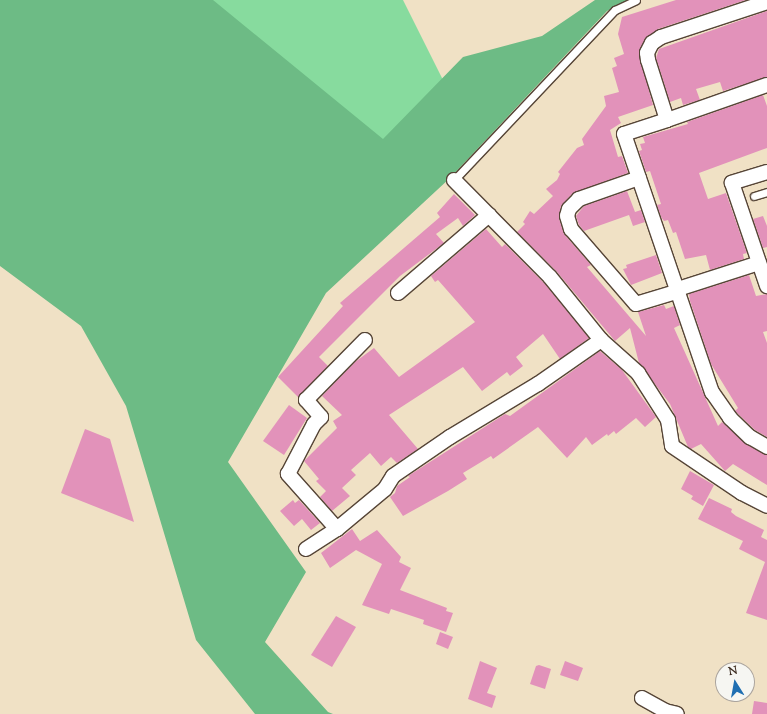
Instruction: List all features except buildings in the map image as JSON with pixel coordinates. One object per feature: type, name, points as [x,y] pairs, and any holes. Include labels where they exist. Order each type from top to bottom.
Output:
[{"type":"street","points":[[667,120],[648,60],[647,53],[652,43],[661,37],[767,2]]},
{"type":"street","points":[[767,85],[624,134],[678,290],[702,365],[721,408],[744,432],[767,447]]},
{"type":"street","points":[[767,172],[732,183],[767,286]]},
{"type":"street","points":[[639,178],[579,199],[569,210],[568,222],[571,230],[636,304],[759,264]]},
{"type":"street","points":[[454,180],[550,277],[601,340],[638,373],[668,420],[672,446],[742,493],[767,506]]},
{"type":"street","points":[[398,293],[489,215]]},
{"type":"street","points":[[337,529],[288,474],[314,424],[321,417],[306,400],[365,340]]},
{"type":"street","points":[[306,549],[337,529],[385,489],[393,476],[450,437],[538,384],[601,340]]},
{"type":"street","points":[[642,698],[665,712],[677,714]]},
{"type":"lane","points":[[454,180],[615,10],[636,0]]},
{"type":"lane","points":[[754,196],[767,192]]},
{"type":"green space","points":[[0,0],[213,0],[383,139],[463,57],[542,36],[595,0],[629,0],[607,11],[450,178],[326,293],[228,462],[306,572],[265,642],[328,712],[333,714],[255,714],[196,640],[126,406],[81,326],[0,266]]},
{"type":"green space","points":[[192,0],[403,0],[449,92],[387,147]]}]
